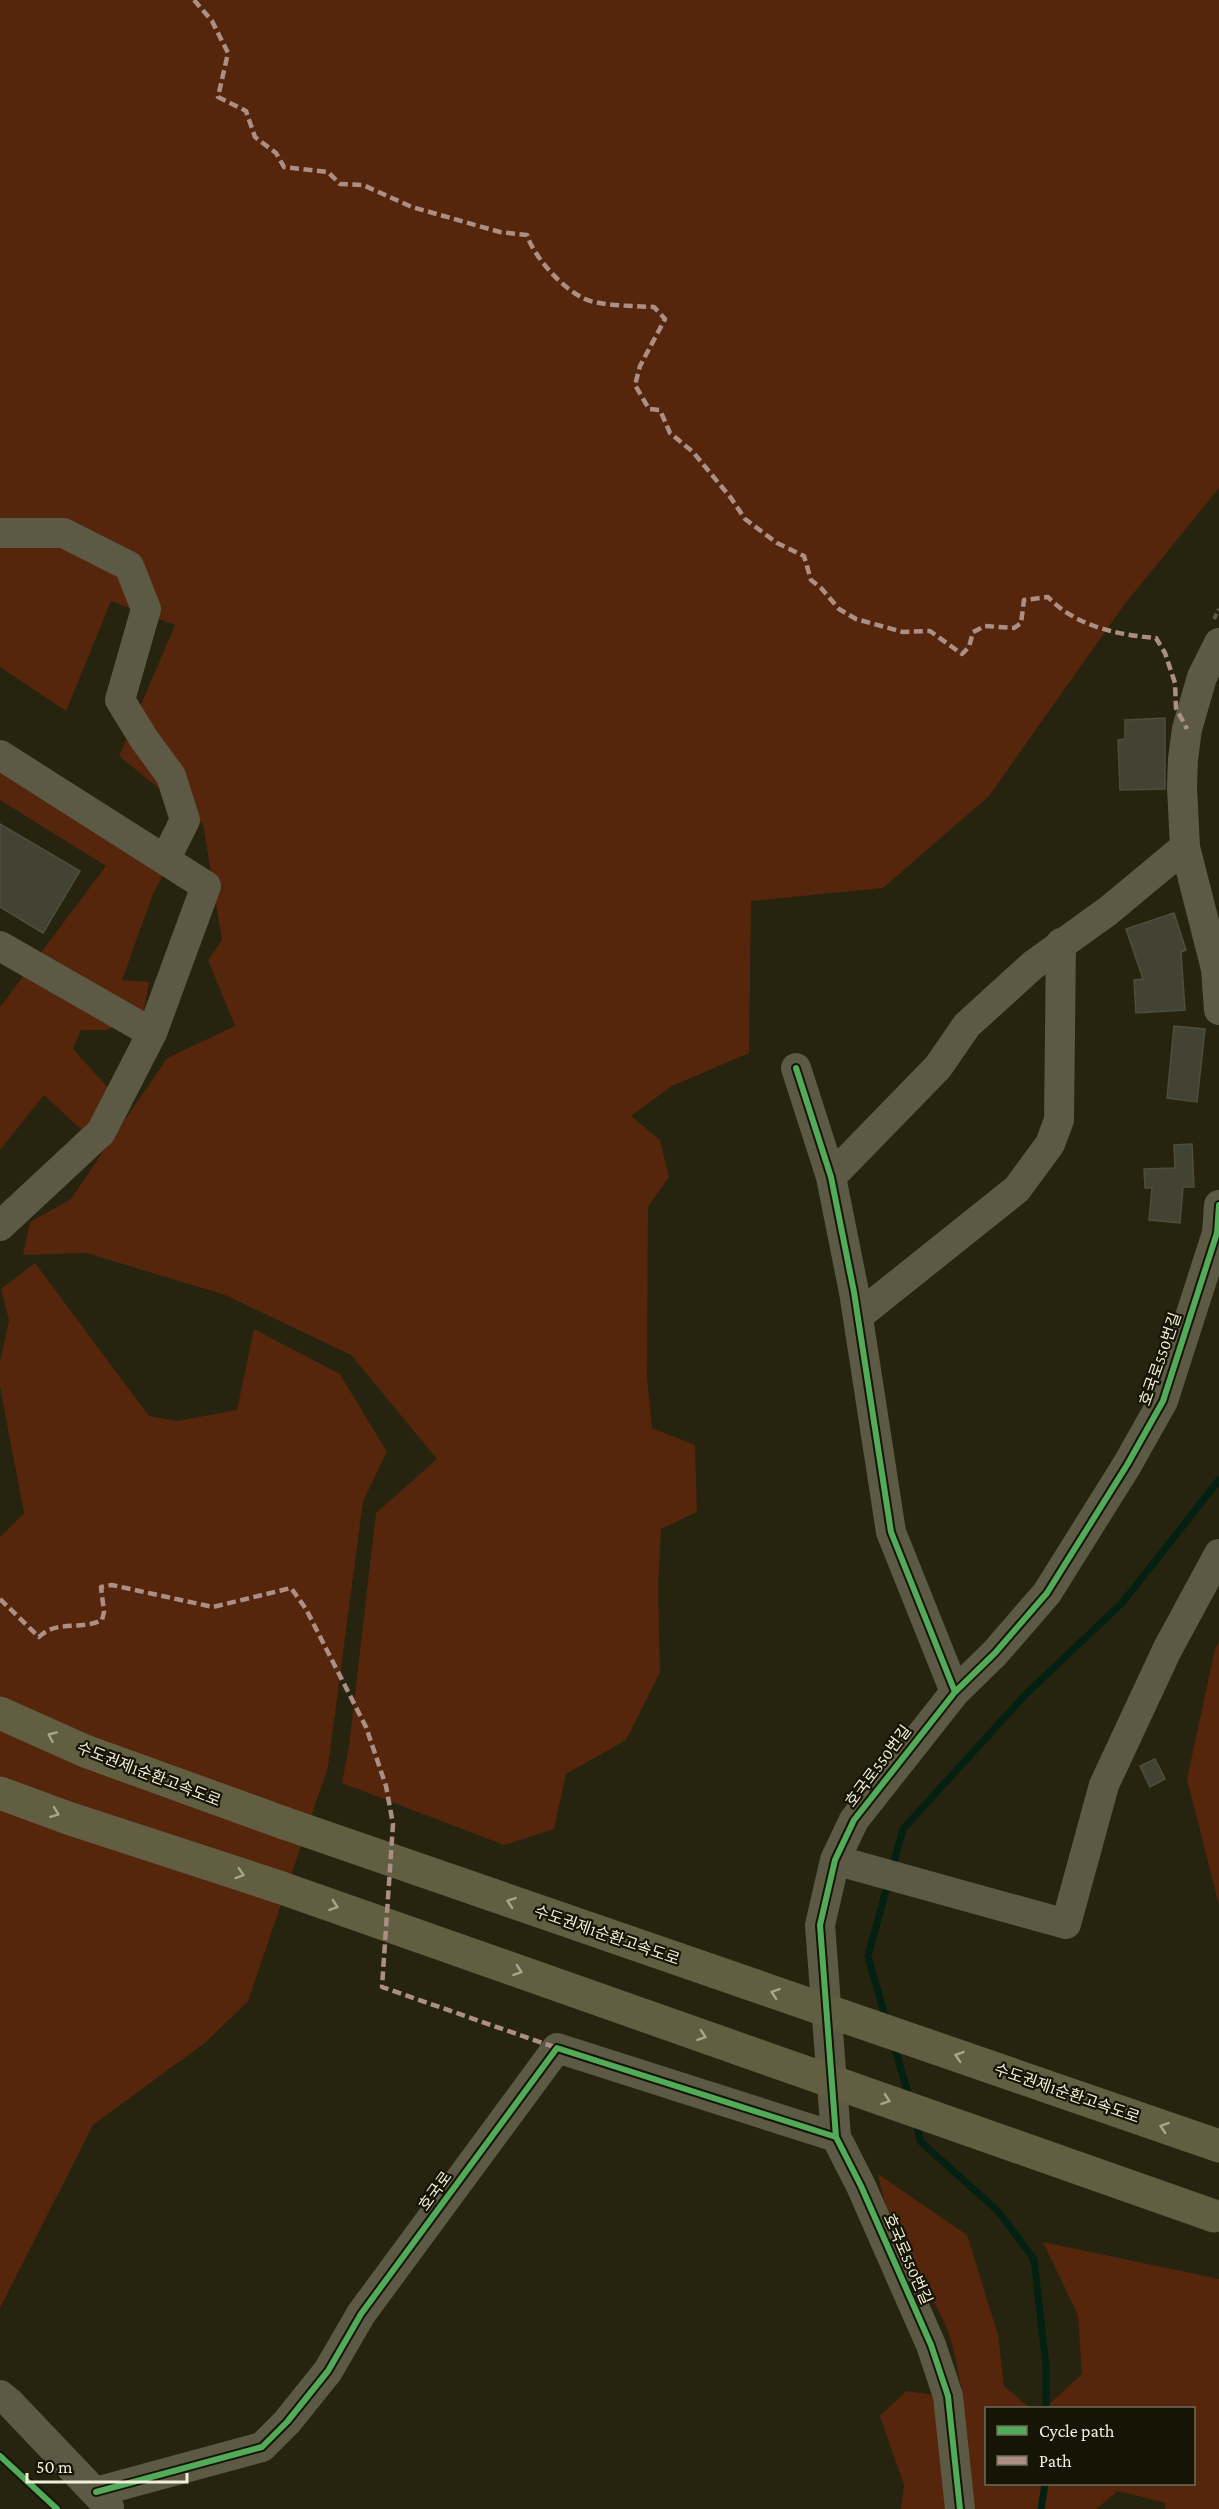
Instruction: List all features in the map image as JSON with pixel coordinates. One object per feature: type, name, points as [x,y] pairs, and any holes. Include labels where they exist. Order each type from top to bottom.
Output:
[{"type":"highway","name":"수도권제1순환고속도로","points":[[0,1713],[85,1751],[284,1823],[1219,2146]]},
{"type":"highway","points":[[0,1793],[68,1818],[279,1887],[1217,2217]]},
{"type":"street","points":[[0,533],[64,533],[129,566],[146,609],[120,700],[171,776],[185,820],[165,860]]},
{"type":"street","points":[[1219,643],[1202,677],[1187,729],[1182,777],[1185,847],[1216,969],[1219,1010]]},
{"type":"street","points":[[0,755],[207,886],[152,1033],[100,1132],[0,1226]]},
{"type":"street","points":[[831,1178],[938,1067],[967,1025],[1033,965],[1108,911],[1185,847]]},
{"type":"street","points":[[858,1316],[1017,1189],[1050,1144],[1059,1120],[1061,944]]},
{"type":"street","points":[[0,946],[152,1033]]},
{"type":"street","points":[[796,1068],[831,1178],[858,1316],[891,1532],[955,1692]]},
{"type":"street","name":"호국로550번길","points":[[960,2509],[948,2396],[931,2345],[861,2186],[836,2137],[820,1925],[835,1860],[854,1820],[955,1692],[995,1653],[1047,1593],[1127,1465],[1163,1401],[1217,1233],[1219,1205]]},
{"type":"street","points":[[835,1860],[1066,1924],[1104,1785],[1167,1650],[1219,1554]]},
{"type":"street","name":"호국로","points":[[0,2395],[103,2501],[262,2447],[328,2372],[361,2314],[557,2048],[836,2137]]},
{"type":"shaded area","points":[[0,0],[1219,0],[1219,488],[1124,605],[989,796],[883,888],[751,901],[749,1053],[672,1086],[631,1116],[660,1140],[669,1177],[648,1207],[647,1377],[652,1428],[695,1445],[697,1512],[661,1529],[658,1588],[660,1672],[626,1740],[566,1774],[554,1829],[504,1845],[342,1783],[349,1746],[376,1513],[437,1459],[351,1355],[225,1295],[87,1253],[23,1255],[30,1222],[71,1199],[167,1058],[235,1026],[208,960],[222,940],[203,824],[119,756],[175,625],[111,601],[66,711],[0,667]]},
{"type":"shaded area","points":[[0,770],[164,873],[153,894],[122,980],[149,982],[143,1016],[106,1030],[81,1030],[73,1049],[112,1092],[88,1136],[44,1095],[0,1150],[0,1007],[106,866],[0,800]]},
{"type":"shaded area","points":[[35,1263],[149,1416],[177,1421],[237,1410],[254,1329],[340,1374],[387,1452],[363,1501],[328,1767],[248,2001],[206,2042],[93,2125],[0,2308],[0,1537],[24,1513],[0,1387],[0,1362],[9,1320],[1,1289]]},
{"type":"shaded area","points":[[1219,1642],[1219,1905],[1187,1779],[1215,1649]]},
{"type":"shaded area","points":[[878,2174],[967,2235],[998,2335],[1004,2386],[1029,2407],[985,2407],[985,2485],[1195,2485],[1195,2407],[1046,2407],[1082,2374],[1078,2315],[1043,2242],[1219,2279],[1219,2509],[1165,2509],[1166,2503],[1118,2491],[1096,2509],[901,2509],[904,2485],[880,2416],[906,2391],[964,2399],[954,2351],[945,2324],[897,2233]]},
{"type":"building","points":[[1165,718],[1165,789],[1120,790],[1118,740],[1125,739],[1125,720]]},
{"type":"building","points":[[0,824],[80,871],[43,933],[0,907]]},
{"type":"building","points":[[1174,913],[1186,950],[1181,952],[1185,1010],[1136,1013],[1134,980],[1143,979],[1126,929]]},
{"type":"building","points":[[1174,1026],[1205,1029],[1197,1102],[1167,1098]]},
{"type":"building","points":[[1192,1144],[1194,1187],[1183,1187],[1180,1223],[1149,1220],[1152,1188],[1145,1188],[1144,1169],[1175,1168],[1174,1145]]},
{"type":"building","points":[[1155,1759],[1165,1779],[1150,1787],[1140,1766]]},
{"type":"waterway","points":[[892,1869],[903,1829],[1026,1694],[1123,1602],[1219,1480]]},
{"type":"waterway","points":[[886,2020],[868,1956],[888,1883]]},
{"type":"waterway","points":[[894,2045],[909,2097]]},
{"type":"waterway","points":[[916,2123],[921,2142],[998,2211],[1034,2259],[1046,2366],[1046,2407]]},
{"type":"waterway","points":[[1041,2509],[1045,2485]]},
{"type":"marked path","points":[[194,0],[212,21],[228,53],[218,97],[246,111],[255,137],[276,153],[284,167],[328,172],[340,184],[363,185],[412,207],[500,232],[527,235],[545,265],[564,285],[584,299],[609,304],[654,307],[665,319],[640,366],[635,385],[649,409],[660,410],[670,433],[693,452],[731,498],[745,519],[777,543],[804,556],[811,580],[839,609],[856,619],[903,632],[930,631],[962,654],[969,647],[973,632],[985,626],[1014,628],[1021,623],[1024,600],[1048,597],[1059,607],[1084,622],[1112,631],[1156,638],[1165,653],[1175,683],[1176,708],[1187,729]]},
{"type":"marked path","points":[[0,1599],[39,1637],[53,1628],[86,1625],[102,1620],[104,1612],[101,1587],[112,1585],[213,1607],[291,1588],[306,1609],[366,1727],[386,1786],[393,1824],[382,1987],[557,2048]]},
{"type":"cycle path","points":[[796,1068],[831,1177],[854,1292],[891,1532],[955,1692]]},
{"type":"cycle path","points":[[960,2509],[948,2396],[931,2345],[861,2186],[836,2137],[820,1925],[835,1860],[854,1820],[955,1692],[995,1653],[1047,1593],[1127,1465],[1163,1401],[1217,1233],[1219,1205]]},
{"type":"cycle path","points":[[96,2492],[262,2447],[287,2422],[328,2371],[361,2314],[557,2048],[836,2137]]},
{"type":"cycle path","points":[[0,2456],[57,2509]]}]
